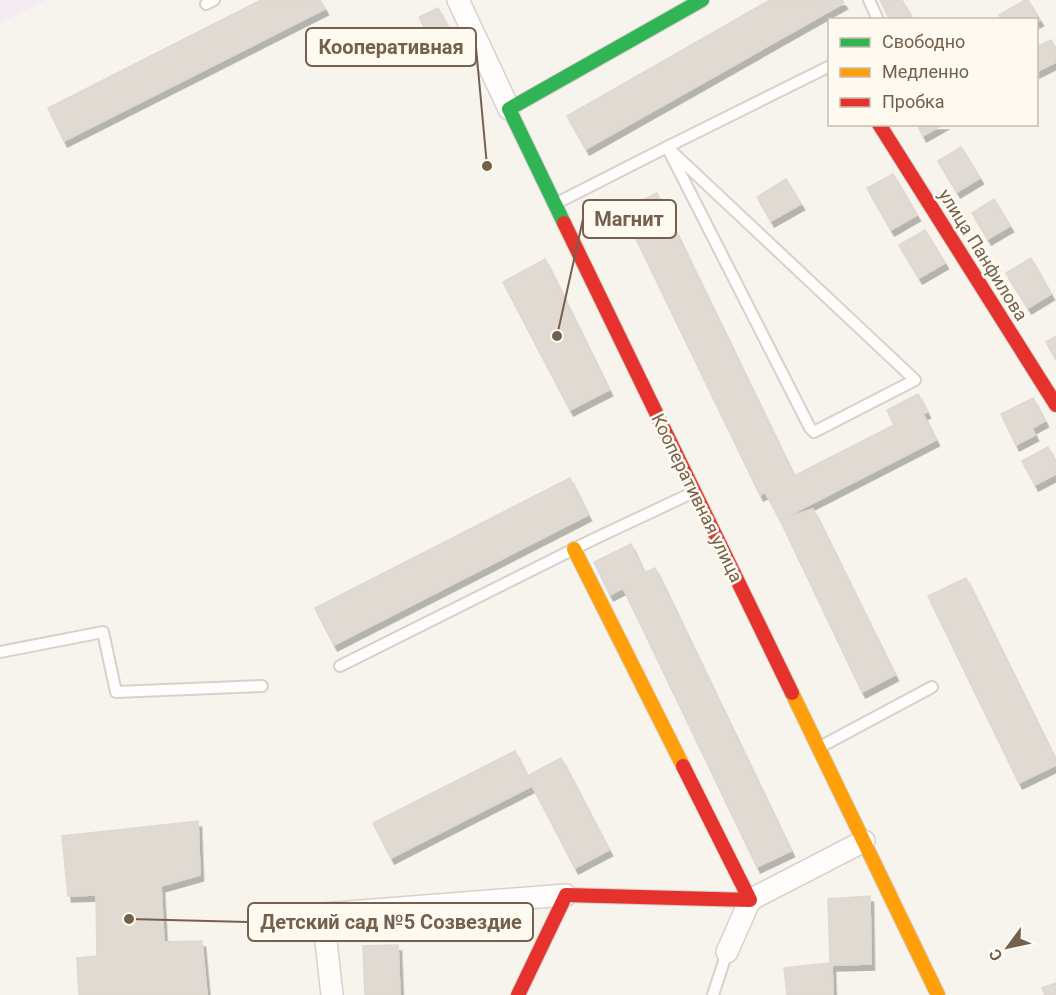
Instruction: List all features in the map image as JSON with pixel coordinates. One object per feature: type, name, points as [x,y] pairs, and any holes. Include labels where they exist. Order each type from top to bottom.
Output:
[{"type":"street","name":"Кооперативная улица","points":[[458,0],[938,995]]},
{"type":"street","points":[[509,109],[702,0]]},
{"type":"street","name":"улица Панфилова","points":[[880,126],[1056,405]]},
{"type":"street","points":[[574,549],[750,900]]},
{"type":"street","points":[[332,995],[323,914],[566,895],[750,900],[864,841]]},
{"type":"street","points":[[518,995],[566,895]]},
{"type":"street","points":[[727,951],[750,900]]},
{"type":"lane","points":[[869,0],[877,18]]},
{"type":"lane","points":[[555,204],[828,67]]},
{"type":"lane","points":[[667,147],[915,380],[814,432],[667,147]]},
{"type":"lane","points":[[339,666],[694,492]]},
{"type":"lane","points":[[0,652],[103,632],[116,692],[262,686]]},
{"type":"lane","points":[[819,747],[932,687]]},
{"type":"lane","points":[[713,995],[727,951]]},
{"type":"shaded area","points":[[0,0],[46,0],[0,23]]},
{"type":"building","points":[[261,0],[320,0],[325,9],[64,141],[48,108]]},
{"type":"building","points":[[770,0],[842,0],[844,3],[586,149],[567,116]]},
{"type":"building","points":[[880,0],[902,0],[912,18],[889,18]]},
{"type":"building","points":[[1028,0],[1040,20],[1038,21],[1038,18],[1001,18],[999,15]]},
{"type":"building","points":[[438,8],[449,29],[430,39],[419,17]]},
{"type":"building","points":[[1051,40],[1056,49],[1056,62],[1038,71],[1038,46]]},
{"type":"building","points":[[918,126],[940,126],[923,136]]},
{"type":"building","points":[[961,147],[980,178],[957,192],[938,161]]},
{"type":"building","points":[[893,174],[917,215],[891,230],[867,188]]},
{"type":"building","points":[[786,179],[801,204],[771,221],[757,197]]},
{"type":"building","points":[[657,193],[794,476],[894,425],[887,410],[918,394],[927,412],[923,414],[936,440],[780,520],[765,492],[760,495],[622,210]]},
{"type":"building","points":[[994,199],[1010,226],[988,239],[972,213]]},
{"type":"building","points":[[925,230],[945,263],[919,278],[899,245]]},
{"type":"building","points":[[1031,258],[1051,294],[1028,308],[1006,273]]},
{"type":"building","points":[[545,259],[609,390],[570,410],[503,282]]},
{"type":"building","points":[[1056,336],[1056,359],[1046,342]]},
{"type":"building","points":[[1033,398],[1045,421],[1032,428],[1035,435],[1016,445],[1001,414]]},
{"type":"building","points":[[1048,447],[1056,462],[1056,474],[1035,485],[1022,461]]},
{"type":"building","points":[[570,478],[588,515],[334,645],[315,608]]},
{"type":"building","points":[[813,509],[895,675],[862,692],[780,520]]},
{"type":"building","points":[[631,544],[644,573],[655,568],[791,851],[757,867],[623,588],[610,595],[594,562]]},
{"type":"building","points":[[966,578],[1056,761],[1056,765],[1019,783],[928,596]]},
{"type":"building","points":[[515,751],[532,786],[391,858],[373,823]]},
{"type":"building","points":[[561,758],[609,850],[575,868],[527,776]]},
{"type":"building","points":[[198,821],[200,875],[161,886],[164,942],[202,941],[207,995],[79,995],[77,958],[97,956],[96,895],[68,896],[62,836]]},
{"type":"building","points":[[870,896],[871,964],[832,965],[833,995],[787,995],[784,968],[830,963],[828,899]]},
{"type":"building","points":[[398,945],[400,995],[365,995],[363,946]]},
{"type":"building","points":[[1056,983],[1056,995],[1045,995],[1042,988]]},
{"type":"traffic: fast","points":[[564,223],[509,109],[702,0]]},
{"type":"traffic: slow","points":[[574,549],[683,766]]},
{"type":"traffic: slow","points":[[792,693],[938,995]]},
{"type":"traffic: jam","points":[[880,126],[1056,405]]},
{"type":"traffic: jam","points":[[564,223],[792,693]]},
{"type":"traffic: jam","points":[[518,995],[566,895],[750,900],[683,766]]},
{"type":"place","name":"Кооперативная","points":[[487,166]]},
{"type":"place","name":"Магнит","points":[[557,336]]},
{"type":"place","name":"Детский сад №5 Созвездие","points":[[129,919]]}]
